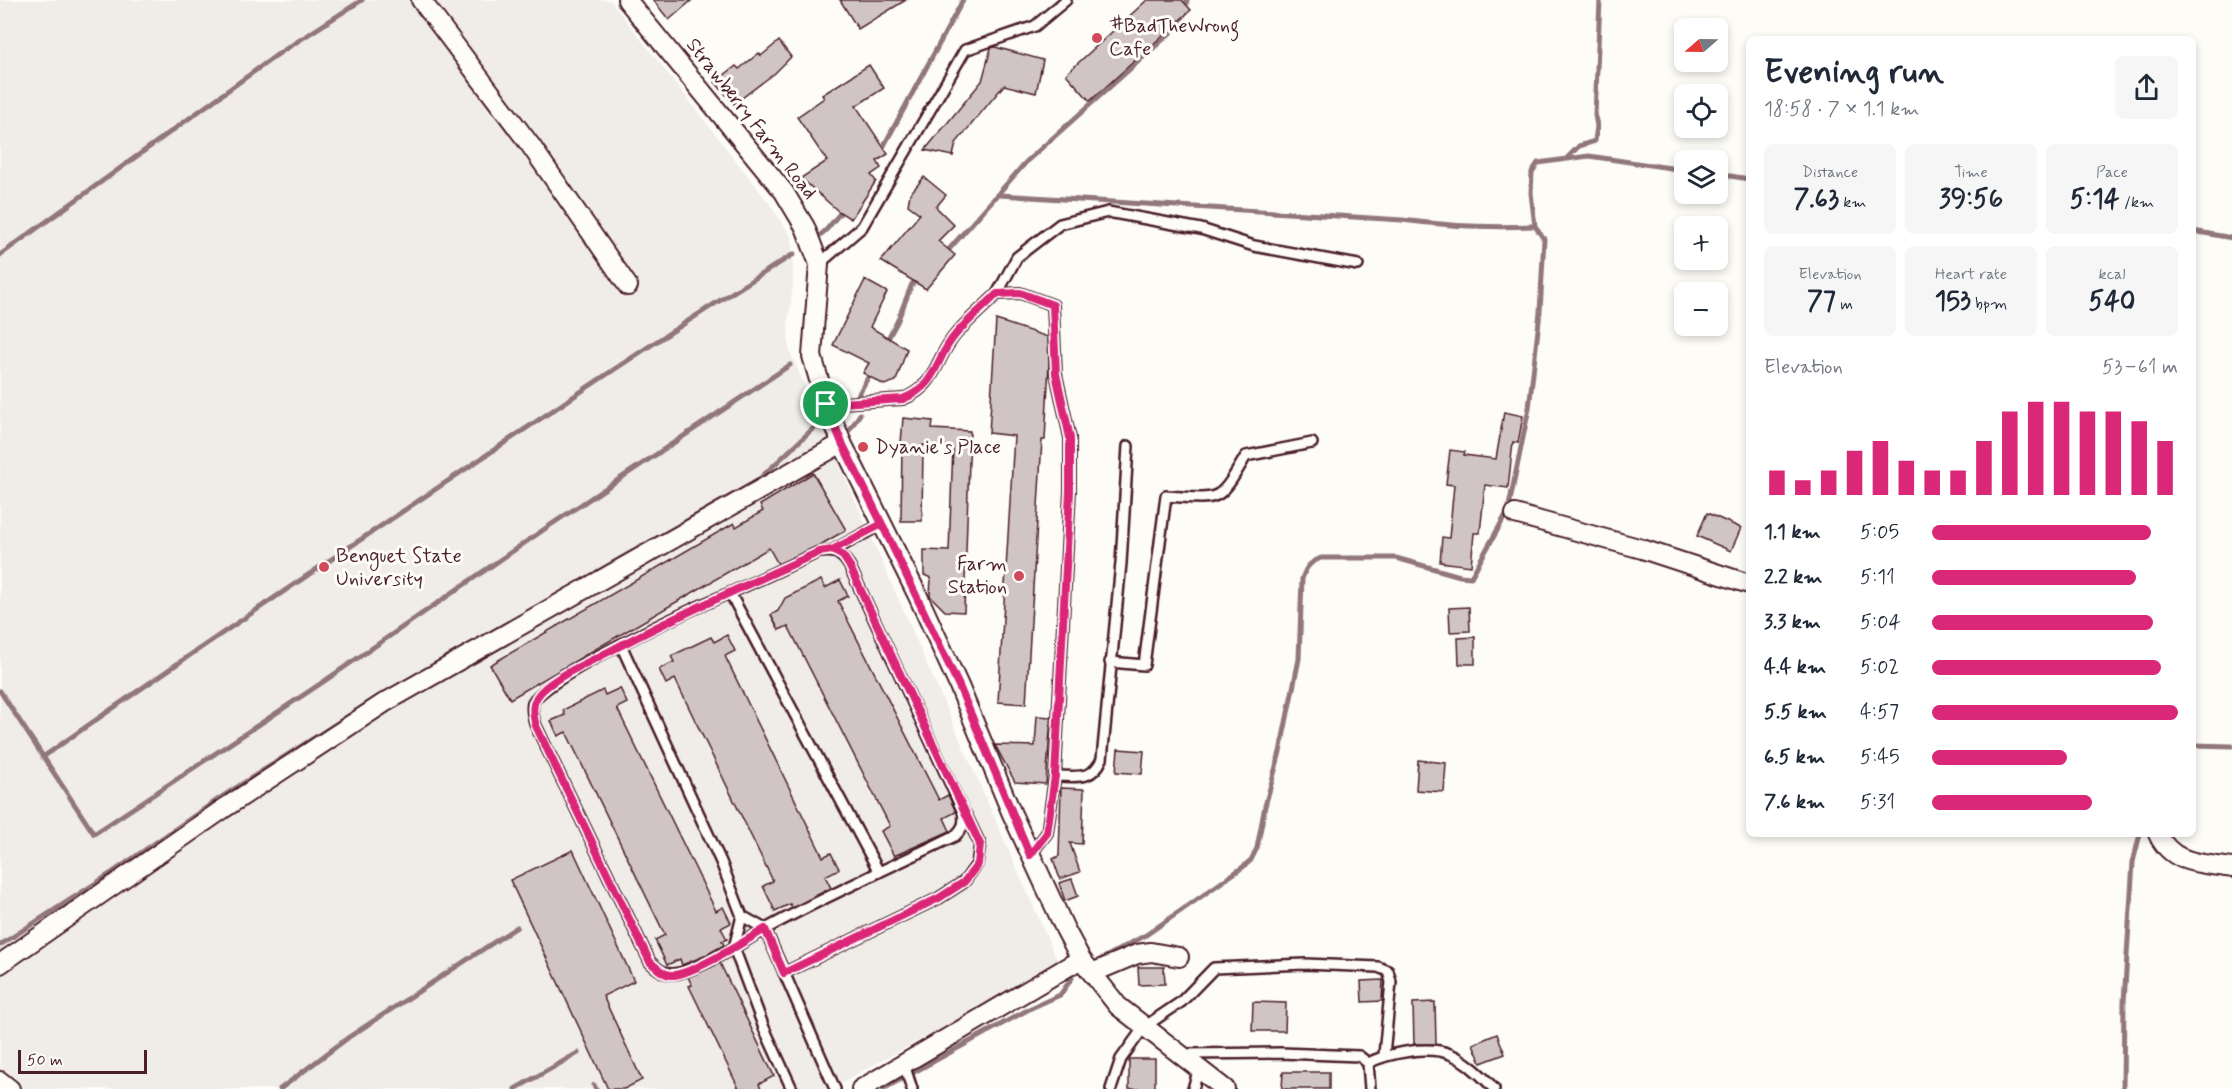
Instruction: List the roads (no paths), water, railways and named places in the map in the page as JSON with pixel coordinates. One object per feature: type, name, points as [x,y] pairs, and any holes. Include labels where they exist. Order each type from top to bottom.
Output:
[{"type":"street","points":[[421,0],[531,146],[628,286]]},
{"type":"street","name":"Strawberry Farm Road","points":[[627,0],[784,192],[805,227],[819,264],[812,356],[826,404],[842,443],[959,686],[1030,855],[1086,966],[1118,1006],[1225,1089]]},
{"type":"street","points":[[0,964],[223,809],[384,704],[842,443]]},
{"type":"street","points":[[1515,514],[1642,549],[1746,583]]},
{"type":"street","points":[[2159,837],[2162,844],[2178,858],[2232,868]]},
{"type":"street","points":[[861,1089],[905,1068],[1086,966],[1151,952],[1179,957]]},
{"type":"street","points":[[0,1081],[10,1089]]},
{"type":"lane","points":[[819,264],[862,227],[964,50],[1035,26],[1066,0]]},
{"type":"lane","points":[[826,404],[903,399],[914,395],[923,388],[936,371],[955,335],[997,294],[1017,258],[1060,224],[1108,212],[1201,230],[1254,246],[1358,265]]},
{"type":"lane","points":[[997,294],[1020,293],[1053,305],[1056,374],[1070,438],[1070,491],[1055,776],[1047,833],[1030,855]]},
{"type":"lane","points":[[1110,662],[1144,665],[1166,496],[1212,499],[1227,489],[1246,456],[1312,443]]},
{"type":"lane","points":[[1055,776],[1086,776],[1093,773],[1102,759],[1121,563],[1128,446]]},
{"type":"lane","points":[[882,524],[832,550],[819,552],[692,610],[579,667],[544,689],[533,703],[536,726],[650,962],[659,971],[670,975],[686,971],[734,948],[765,929],[955,836],[963,828],[965,822],[963,811]]},
{"type":"lane","points":[[784,973],[939,898],[964,882],[978,864],[980,844],[849,565],[843,556],[832,550]]},
{"type":"lane","points":[[730,593],[879,872]]},
{"type":"lane","points":[[621,645],[721,862],[742,915],[734,948],[764,1028],[792,1089]]},
{"type":"lane","points":[[742,915],[765,929],[835,1089]]},
{"type":"lane","points":[[1112,1089],[1121,1059],[1144,1027],[1181,1002],[1214,968],[1305,964],[1378,967],[1388,970],[1391,982],[1384,1055]]},
{"type":"lane","points":[[1368,1063],[1396,1052],[1437,1051],[1451,1054],[1486,1079],[1494,1089]]},
{"type":"lane","points":[[1179,1054],[1281,1053],[1359,1056],[1368,1063],[1370,1089]]},
{"type":"lane","points":[[905,1068],[911,1085]]},
{"type":"lane","points":[[1193,1089],[1199,1068]]},
{"type":"waterway","points":[[0,255],[281,52],[362,0]]},
{"type":"waterway","points":[[881,151],[963,0]]},
{"type":"waterway","points":[[944,255],[1027,161],[1177,27],[1183,17],[1187,0]]},
{"type":"waterway","points":[[1567,158],[1579,146],[1595,141],[1600,0]]},
{"type":"waterway","points":[[1098,961],[1146,935],[1251,860],[1257,848],[1265,806],[1280,752],[1299,659],[1302,579],[1308,566],[1321,558],[1396,558],[1471,577],[1508,511],[1529,408],[1540,312],[1544,239],[1535,226],[1531,193],[1532,172],[1538,163],[1589,156],[1674,169]]},
{"type":"waterway","points":[[1728,176],[1746,179]]},
{"type":"waterway","points":[[999,195],[1452,225],[1535,226]]},
{"type":"waterway","points":[[815,240],[845,207]]},
{"type":"waterway","points":[[2196,232],[2232,238]]},
{"type":"waterway","points":[[43,757],[559,406],[794,254]]},
{"type":"waterway","points":[[886,342],[897,322],[912,284],[922,279]]},
{"type":"waterway","points":[[0,691],[94,834],[323,682],[549,526],[790,365]]},
{"type":"waterway","points":[[857,397],[871,372]]},
{"type":"waterway","points":[[849,431],[860,414]]},
{"type":"waterway","points":[[597,572],[757,481],[819,423]]},
{"type":"waterway","points":[[0,945],[113,872],[223,796],[378,697]]},
{"type":"waterway","points":[[2196,745],[2232,746]]},
{"type":"waterway","points":[[2123,1089],[2124,1002],[2133,862],[2139,837]]},
{"type":"waterway","points":[[280,1089],[349,1037],[517,927]]},
{"type":"waterway","points":[[883,1089],[1031,1008],[1060,995],[1072,978]]},
{"type":"waterway","points":[[515,1089],[578,1053]]},
{"type":"waterway","points":[[594,1085],[596,1089]]},
{"type":"place","name":"#BadTheWrong Cafe","points":[[1097,38]]},
{"type":"place","name":"Dyanie's Place","points":[[863,447]]},
{"type":"place","name":"Benguet State University","points":[[324,567]]},
{"type":"place","name":"Farm Station","points":[[1019,576]]}]
